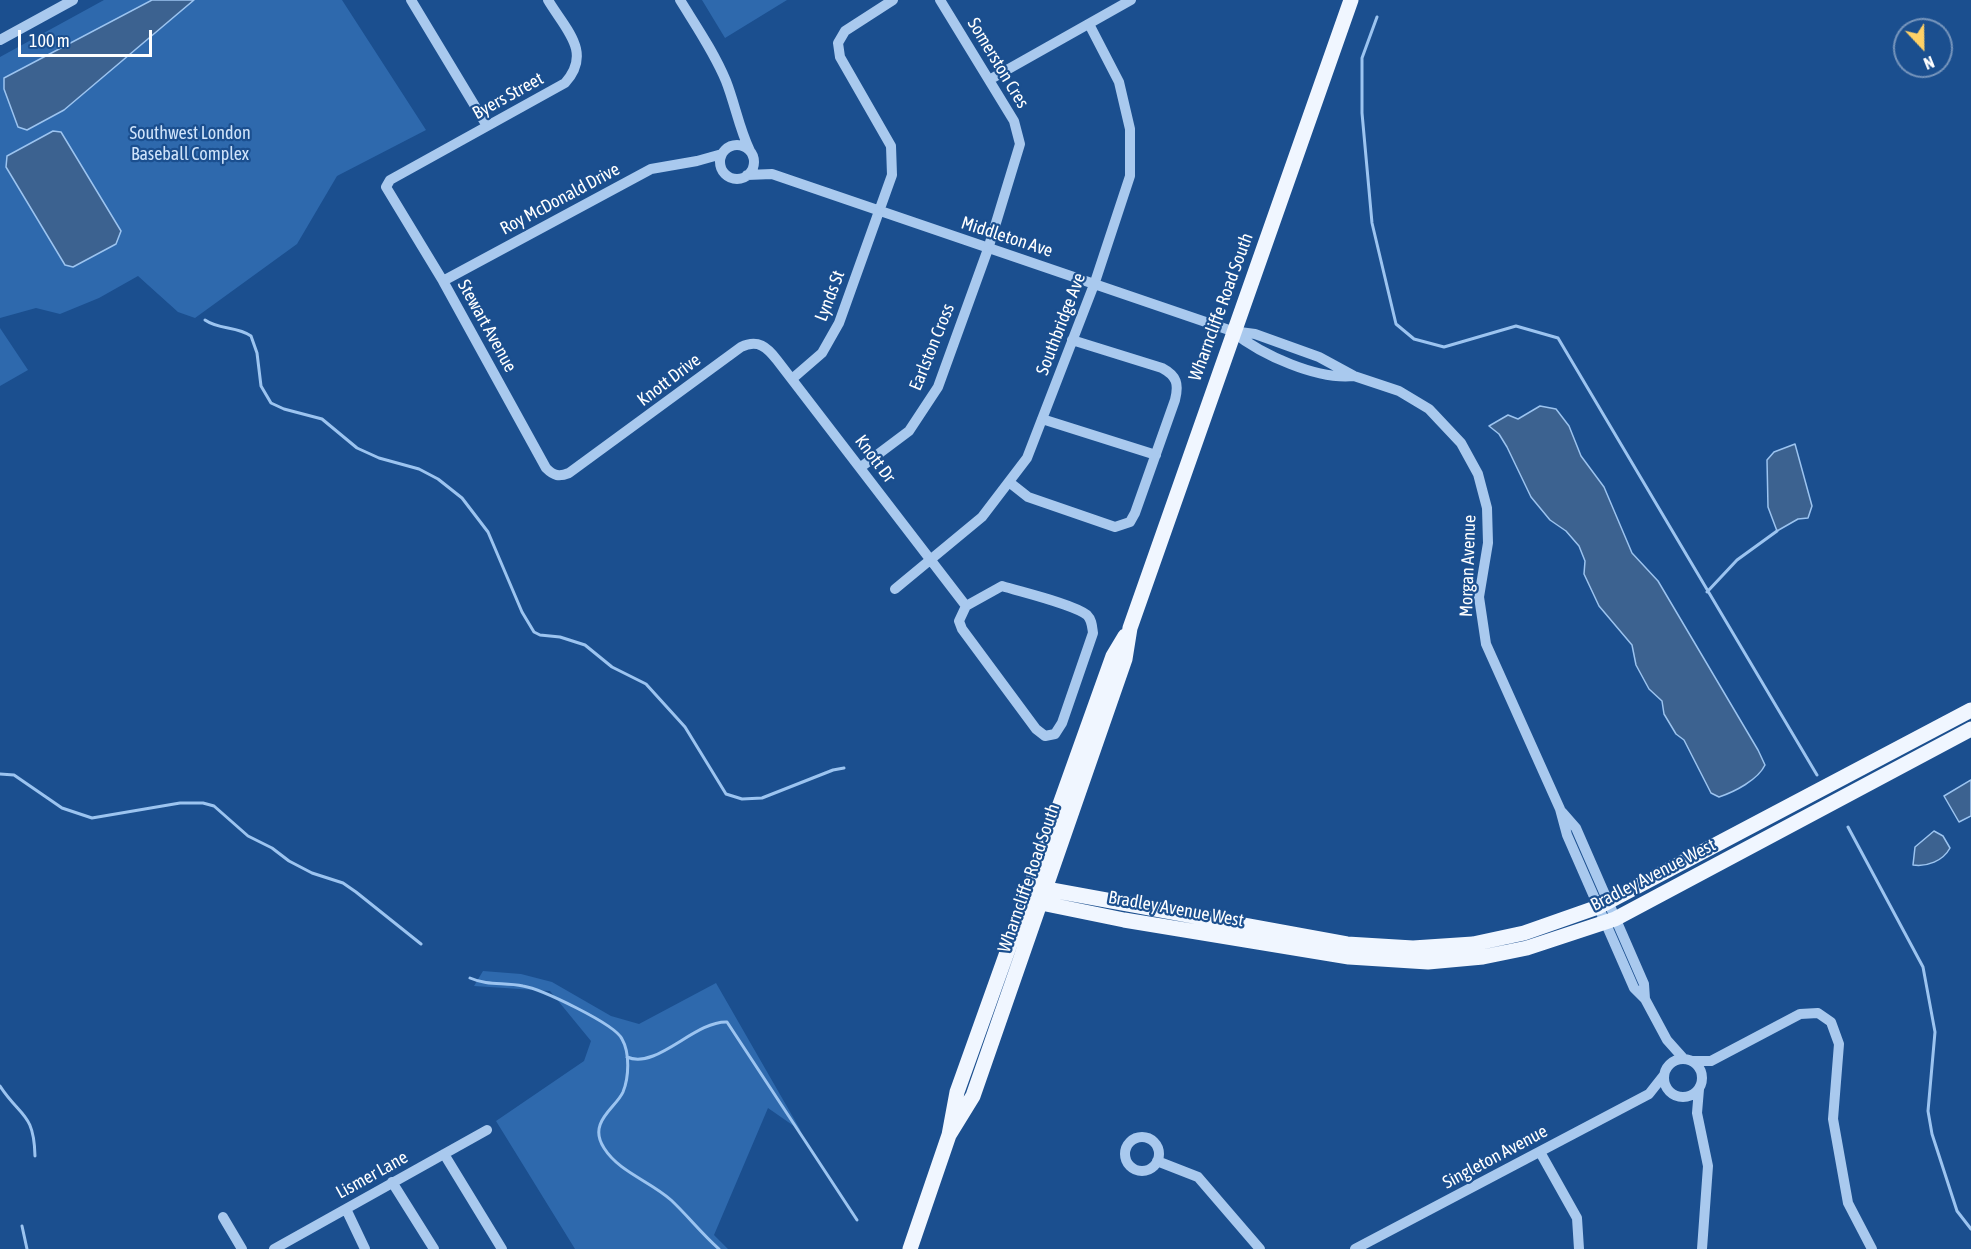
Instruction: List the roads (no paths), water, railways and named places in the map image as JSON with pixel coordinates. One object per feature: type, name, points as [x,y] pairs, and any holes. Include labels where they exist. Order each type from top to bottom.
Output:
[{"type":"main road","name":"Wharncliffe Road South","points":[[949,1136],[973,1096],[1044,896],[1125,659],[1130,628],[1232,331],[1351,0]]},
{"type":"main road","name":"Wharncliffe Road South","points":[[910,1249],[949,1136],[957,1092],[1113,656],[1130,628]]},
{"type":"main road","name":"Bradley Avenue West","points":[[1044,896],[1347,944],[1413,948],[1473,944],[1524,933],[1603,905],[1971,710]]},
{"type":"main road","name":"Bradley Avenue West","points":[[1044,896],[1124,920],[1349,957],[1428,962],[1483,957],[1527,948],[1610,921],[1971,729]]},
{"type":"street","points":[[0,40],[73,0]]},
{"type":"street","points":[[411,0],[487,126]]},
{"type":"street","name":"Byers Street","points":[[386,187],[390,180],[565,83],[576,71],[579,61],[575,45],[548,0]]},
{"type":"street","points":[[680,0],[715,57],[727,83],[740,129],[751,153],[752,170],[747,175]]},
{"type":"street","points":[[878,211],[892,175],[891,146],[840,57],[838,43],[845,31],[893,0]]},
{"type":"street","name":"Somerston Cres","points":[[940,0],[1014,121],[1020,144],[988,249]]},
{"type":"street","points":[[989,80],[1131,0]]},
{"type":"street","name":"Southbridge Ave","points":[[895,589],[982,517],[1027,458],[1095,282],[1130,176],[1130,129],[1119,82],[1089,24]]},
{"type":"street","points":[[722,170],[720,162],[740,129]]},
{"type":"street","points":[[726,150],[741,145],[772,174]]},
{"type":"street","name":"Roy McDonald Drive","points":[[443,281],[651,169],[697,161],[726,150]]},
{"type":"street","points":[[697,161],[722,170],[736,179],[747,175],[772,174]]},
{"type":"street","name":"Middleton Ave","points":[[772,174],[988,249],[1095,282],[1232,331]]},
{"type":"street","name":"Stewart Avenue","points":[[386,187],[443,281],[546,468],[561,476]]},
{"type":"street","name":"Lynds St","points":[[792,379],[822,353],[839,323],[878,211]]},
{"type":"street","name":"Earlston Cross","points":[[861,467],[909,431],[938,387],[988,249]]},
{"type":"street","name":"Morgan Avenue","points":[[1232,331],[1255,334],[1319,357],[1354,376],[1399,392],[1429,410],[1454,434],[1473,464],[1482,485],[1488,520],[1488,543],[1479,597],[1484,635],[1492,662],[1560,809],[1576,828],[1634,988],[1645,999],[1667,1040],[1688,1060]]},
{"type":"street","points":[[1009,482],[1028,497],[1115,527],[1124,526],[1130,522],[1135,513],[1178,389],[1173,374],[1162,368],[1072,340]]},
{"type":"street","name":"Knott Drive","points":[[561,476],[611,445],[750,343],[767,347],[792,379]]},
{"type":"street","name":"Knott Dr","points":[[792,379],[966,606]]},
{"type":"street","points":[[1042,419],[1156,455]]},
{"type":"street","points":[[1002,586],[1071,608],[1086,615],[1092,622],[1093,633],[1062,723],[1055,734],[1045,736],[1036,729],[962,629],[959,621],[966,606],[1002,586]]},
{"type":"street","points":[[1665,1071],[1674,1061],[1711,1061],[1800,1014],[1818,1013],[1831,1022],[1839,1044],[1833,1119],[1836,1140],[1848,1203],[1872,1249]]},
{"type":"street","points":[[1667,1040],[1665,1071],[1667,1089],[1697,1113]]},
{"type":"street","points":[[1688,1060],[1701,1070],[1697,1113],[1708,1166],[1702,1249]]},
{"type":"street","points":[[1649,1094],[1690,1096],[1701,1084],[1711,1061]]},
{"type":"street","name":"Singleton Avenue","points":[[1362,1247],[1649,1094],[1665,1071]]},
{"type":"street","name":"Lismer Lane","points":[[274,1249],[487,1130]]},
{"type":"street","points":[[1540,1152],[1577,1218],[1579,1249]]},
{"type":"street","points":[[444,1154],[502,1249]]},
{"type":"street","points":[[1157,1161],[1198,1177],[1260,1249]]},
{"type":"street","points":[[392,1182],[434,1249]]},
{"type":"street","points":[[346,1209],[365,1249]]},
{"type":"street","points":[[224,1217],[242,1249]]},
{"type":"street","points":[[425,1235],[428,1249]]},
{"type":"waterway","points":[[1377,17],[1362,58],[1362,113],[1372,223],[1396,324],[1414,339],[1444,347],[1516,326],[1558,338],[1817,775]]},
{"type":"waterway","points":[[205,320],[251,336],[257,353],[261,386],[271,403],[284,409],[322,419],[357,448],[379,458],[419,469],[438,479],[462,498],[488,532],[522,612],[534,632],[585,645],[612,667],[646,684],[685,727],[726,794],[742,799],[762,798],[833,770],[844,768]]},
{"type":"waterway","points":[[1707,592],[1737,560],[1777,531]]},
{"type":"waterway","points":[[0,774],[14,775],[62,808],[92,818],[180,803],[203,803],[214,806],[248,836],[272,848],[289,861],[312,873],[343,883],[421,944]]},
{"type":"waterway","points":[[1848,827],[1923,967],[1935,1032],[1928,1111],[1932,1134],[1957,1211],[1971,1229]]},
{"type":"waterway","points":[[470,978],[483,982],[516,985],[560,1000],[592,1016],[622,1039],[627,1058],[625,1086],[601,1123],[599,1131],[604,1148],[618,1164],[671,1200],[719,1249]]},
{"type":"waterway","points":[[627,1057],[639,1059],[651,1057],[702,1029],[727,1022],[857,1220]]},
{"type":"waterway","points":[[0,1086],[29,1123],[35,1156]]},
{"type":"waterway","points":[[22,1226],[27,1249]]},
{"type":"park label","name":"Southwest London Baseball Complex","points":[[190,143]]}]
